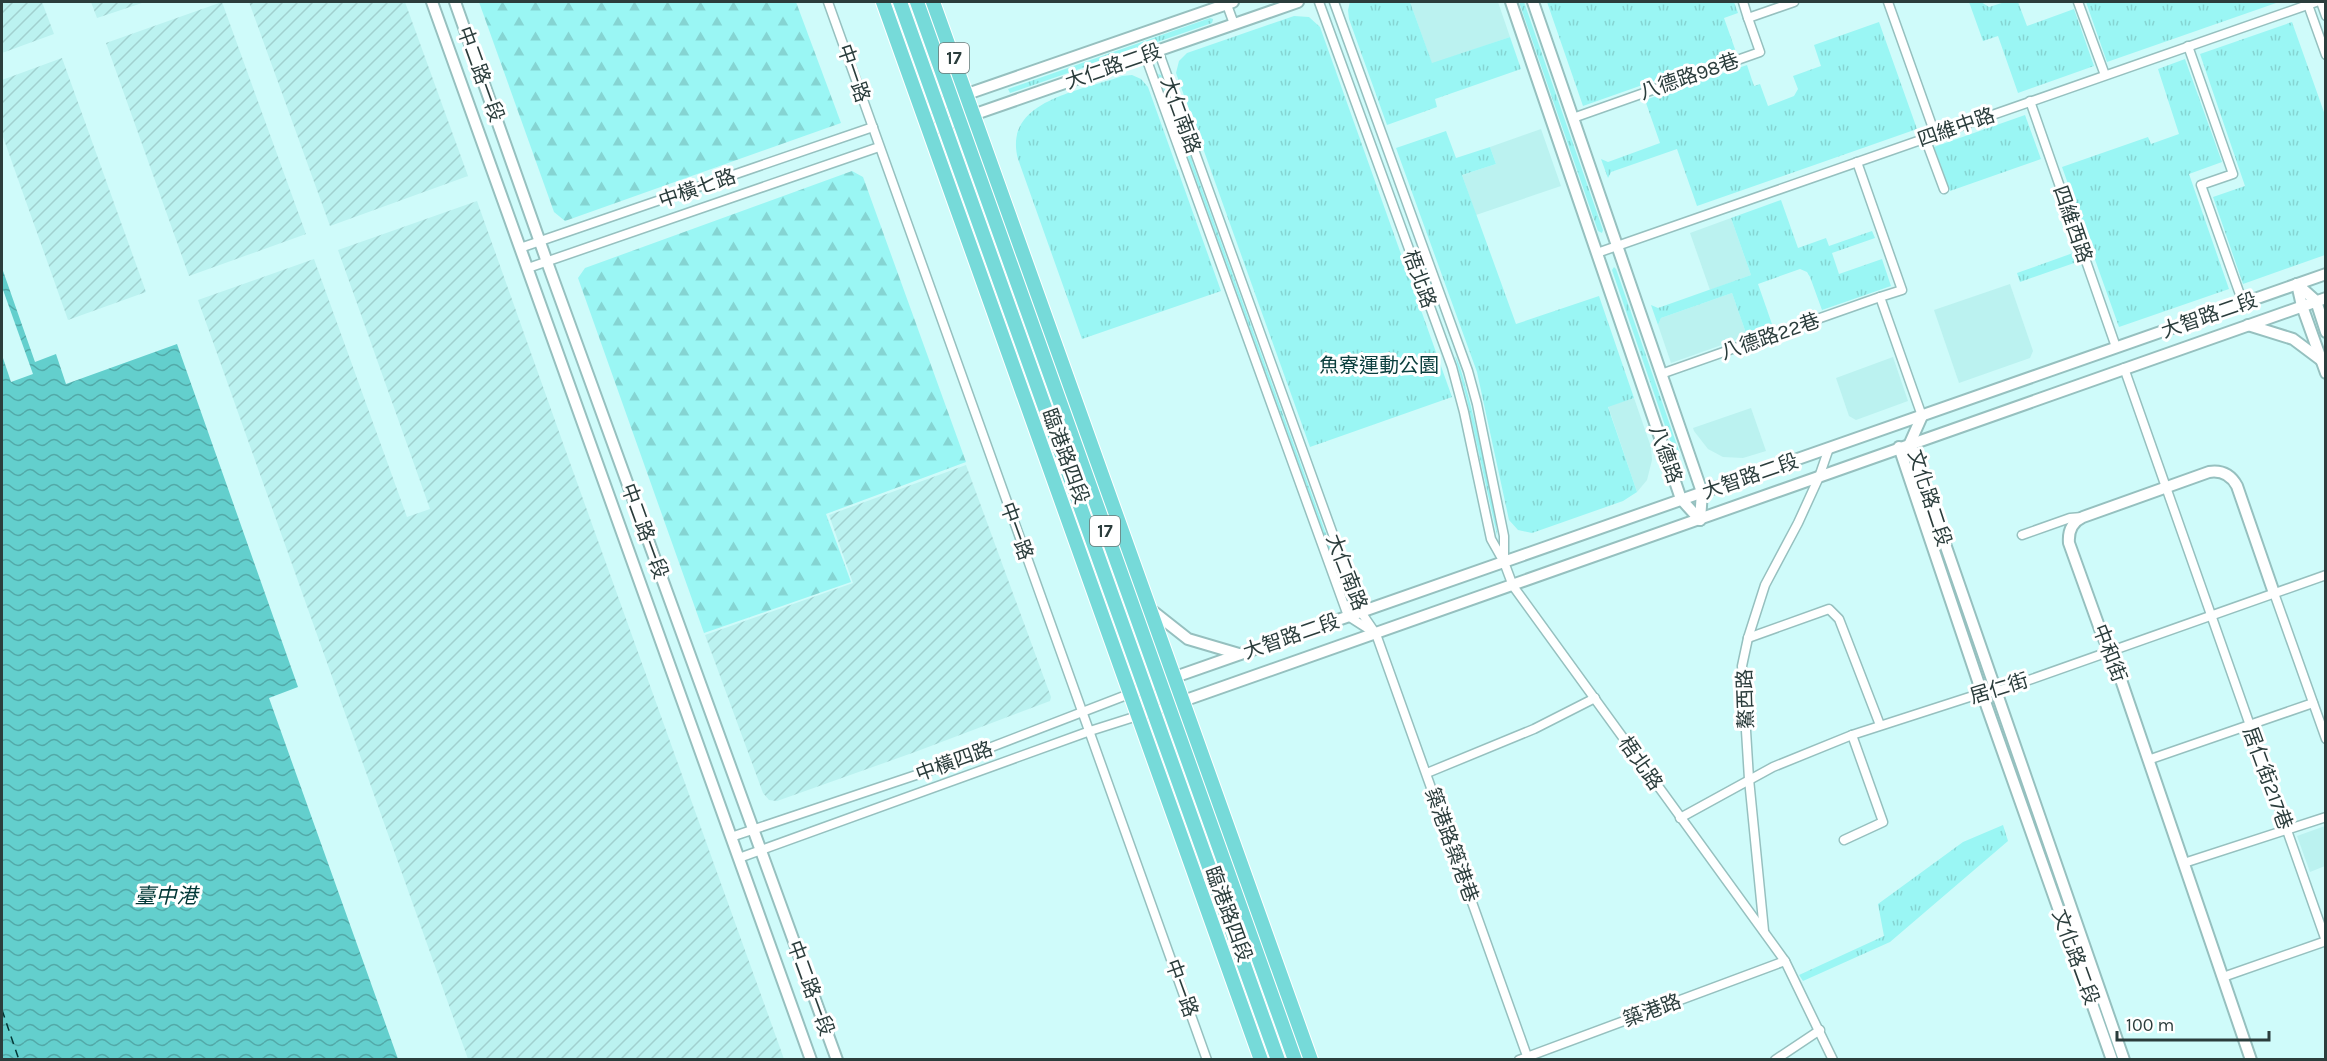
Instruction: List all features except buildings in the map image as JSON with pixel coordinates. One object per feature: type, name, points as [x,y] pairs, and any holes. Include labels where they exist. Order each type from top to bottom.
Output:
[{"type":"main road","name":"臨港路四段","points":[[883,2],[1261,1059]]},
{"type":"main road","name":"臨港路四段","points":[[900,2],[1278,1059]]},
{"type":"main road","name":"臨港路四段","points":[[916,2],[1294,1059]]},
{"type":"main road","name":"臨港路四段","points":[[933,2],[1311,1059]]},
{"type":"street","name":"中二路一段","points":[[432,2],[811,1059]]},
{"type":"street","name":"中二路一段","points":[[455,2],[547,262],[837,1059]]},
{"type":"street","name":"中一路","points":[[828,2],[1207,1059]]},
{"type":"street","name":"大仁路二段","points":[[921,110],[1228,2]]},
{"type":"street","points":[[1228,2],[1234,24]]},
{"type":"street","name":"大仁路二段","points":[[929,130],[1298,2]]},
{"type":"street","name":"梧北路","points":[[1319,2],[1455,378],[1491,539],[1504,562],[1513,586],[1785,961],[1833,1059]]},
{"type":"street","name":"梧北路","points":[[1334,2],[1468,371],[1504,536],[1504,562]]},
{"type":"street","name":"八德路","points":[[1511,2],[1682,499],[1700,520]]},
{"type":"street","name":"八德路","points":[[1533,2],[1702,492],[1700,520]]},
{"type":"street","points":[[1743,2],[1748,18],[1794,2]]},
{"type":"street","points":[[1888,2],[1935,134]]},
{"type":"street","points":[[2078,2],[2105,75]]},
{"type":"street","points":[[2311,2],[2325,55]]},
{"type":"street","name":"四維中路","points":[[1597,253],[2311,2]]},
{"type":"street","points":[[2321,2],[2325,16]]},
{"type":"street","name":"八德路98巷","points":[[1573,118],[1760,52],[1748,18]]},
{"type":"street","points":[[2188,46],[2233,174],[2201,185],[2242,303]]},
{"type":"street","name":"大仁南路","points":[[1158,50],[1361,612],[1376,634]]},
{"type":"street","name":"大仁南路","points":[[1145,55],[1348,616],[1376,634]]},
{"type":"street","name":"四維西路","points":[[2030,101],[2116,348]]},
{"type":"street","name":"中橫七路","points":[[520,248],[873,127]]},
{"type":"street","points":[[1925,138],[1944,189]]},
{"type":"street","name":"中橫七路","points":[[528,268],[879,147]]},
{"type":"street","name":"八德路22巷","points":[[1661,374],[1902,290],[1857,162]]},
{"type":"street","name":"大智路二段","points":[[1175,677],[2325,274]]},
{"type":"street","points":[[2297,284],[2321,299],[2325,332]]},
{"type":"street","points":[[2297,284],[2325,374]]},
{"type":"street","points":[[1880,297],[1922,416]]},
{"type":"street","name":"大智路二段","points":[[1184,701],[2321,299]]},
{"type":"street","points":[[2247,325],[2293,339],[2321,360]]},
{"type":"street","name":"居仁街217巷","points":[[2124,368],[2325,941]]},
{"type":"street","name":"文化路二段","points":[[1922,416],[1910,443],[2124,1059]]},
{"type":"street","name":"文化路二段","points":[[1922,416],[1899,447],[1982,693],[2112,1059]]},
{"type":"street","name":"鰲西路","points":[[1764,931],[1749,779],[1742,666],[1748,638],[1765,585],[1819,477],[1828,448]]},
{"type":"street","points":[[2022,535],[2070,518],[2083,517],[2213,471],[2224,473],[2233,479],[2325,739]]},
{"type":"street","name":"中和街","points":[[2083,517],[2071,527],[2069,543],[2148,760],[2251,1059]]},
{"type":"street","name":"居仁街","points":[[1680,818],[1749,779],[1852,735],[1982,693],[1995,692],[2325,575]]},
{"type":"street","points":[[1150,609],[1191,641],[1239,655]]},
{"type":"street","points":[[1748,638],[1829,609],[1839,619],[1880,725]]},
{"type":"street","name":"築港路築港巷","points":[[1376,634],[1427,773],[1523,1058]]},
{"type":"street","name":"中橫四路","points":[[731,837],[937,768],[1175,677]]},
{"type":"street","points":[[1427,773],[1534,729],[1595,698]]},
{"type":"street","name":"中橫四路","points":[[739,858],[1090,731],[1184,701]]},
{"type":"street","points":[[2148,760],[2313,703]]},
{"type":"street","points":[[1844,840],[1883,822],[1852,735]]},
{"type":"street","points":[[2184,863],[2325,817]]},
{"type":"street","points":[[2223,977],[2325,941]]},
{"type":"street","name":"築港路","points":[[1523,1058],[1785,961]]},
{"type":"street","points":[[1775,1059],[1820,1030]]},
{"type":"shaded area","points":[[2,2],[42,2],[54,34],[2,53]]},
{"type":"shaded area","points":[[91,2],[145,2],[97,18]]},
{"type":"shaded area","points":[[222,2],[306,234],[189,276],[106,43]]},
{"type":"shaded area","points":[[249,2],[405,2],[468,176],[330,226]]},
{"type":"shaded area","points":[[1410,2],[1498,2],[1510,37],[1432,64]]},
{"type":"shaded area","points":[[62,58],[146,292],[68,320],[2,134],[2,80]]},
{"type":"shaded area","points":[[1541,129],[1561,186],[1476,215],[1462,175],[1496,164],[1490,147]]},
{"type":"shaded area","points":[[477,201],[784,1059],[468,1059],[198,300],[314,259],[407,517],[430,509],[338,250]]},
{"type":"shaded area","points":[[1731,218],[1751,275],[1710,290],[1690,233]]},
{"type":"shaded area","points":[[2010,284],[2033,351],[2030,358],[1959,383],[1934,310]]},
{"type":"shaded area","points":[[1732,293],[1747,336],[1671,363],[1658,325],[1661,318]]},
{"type":"shaded area","points":[[1893,357],[1908,401],[1856,420],[1849,416],[1836,378]]},
{"type":"shaded area","points":[[1634,398],[1651,447],[1652,460],[1647,480],[1637,492],[1608,406]]},
{"type":"shaded area","points":[[1751,408],[1766,451],[1743,458],[1723,457],[1708,449],[1694,431],[1693,428]]},
{"type":"shaded area","points":[[966,465],[1051,697],[1050,701],[777,801],[769,800],[763,793],[705,635],[853,583],[829,515]]},
{"type":"shaded area","points":[[2325,826],[2325,866],[2310,872],[2297,836]]},
{"type":"green space","points":[[479,2],[796,2],[841,123],[565,221],[554,212]]},
{"type":"green space","points":[[1350,2],[1410,2],[1432,63],[1510,37],[1521,69],[1435,99],[1437,107],[1387,125],[1349,19]]},
{"type":"green space","points":[[1519,2],[1524,2],[1603,230],[1602,233],[1598,231]]},
{"type":"green space","points":[[1547,2],[1734,2],[1738,13],[1724,18],[1736,52],[1583,106]]},
{"type":"green space","points":[[1969,2],[1981,2],[1989,7],[2005,2],[2018,2],[2027,26],[2074,9],[2094,66],[2018,93],[1998,36],[1983,41]]},
{"type":"green space","points":[[2086,2],[2279,2],[2107,62]]},
{"type":"green space","name":"魚寮運動公園","points":[[1294,16],[1309,17],[1320,27],[1452,397],[1310,447],[1176,73],[1179,61],[1187,53]]},
{"type":"green space","points":[[1210,18],[1213,19],[1212,23],[1010,93],[1008,89]]},
{"type":"green space","points":[[1879,22],[1917,129],[1697,206],[1677,149],[1611,172],[1608,178],[1601,159],[1608,162],[1660,143],[1645,100],[1747,65],[1754,86],[1760,84],[1768,106],[1794,96],[1798,89],[1793,76],[1821,66],[1814,45]]},
{"type":"green space","points":[[2292,22],[2325,115],[2325,255],[2243,284],[2213,197],[2245,186],[2200,54]]},
{"type":"green space","points":[[2185,59],[2222,162],[2189,174],[2229,289],[2119,327],[2062,167],[2148,137],[2151,144],[2179,134],[2158,69]]},
{"type":"green space","points":[[1158,74],[1161,75],[1345,587],[1343,586]]},
{"type":"green space","points":[[1132,75],[1141,79],[1148,87],[1221,291],[1082,339],[1018,159],[1016,139],[1022,123],[1033,111],[1049,101],[1067,93]]},
{"type":"green space","points":[[2025,115],[2041,159],[1950,191],[1934,147]]},
{"type":"green space","points":[[1446,131],[1456,158],[1490,147],[1496,164],[1462,175],[1516,324],[1599,296],[1634,398],[1608,407],[1637,492],[1623,501],[1532,533],[1518,530],[1509,520],[1477,372],[1396,148]]},
{"type":"green space","points":[[852,171],[863,177],[966,462],[826,514],[851,582],[704,633],[578,278],[585,268]]},
{"type":"green space","points":[[1781,200],[1798,248],[1826,238],[1829,246],[1872,231],[1875,238],[1832,253],[1839,274],[1882,259],[1891,286],[1822,310],[1810,277],[1807,272],[1800,269],[1758,284],[1773,327],[1747,336],[1732,293],[1661,318],[1658,325],[1651,305],[1658,308],[1751,275],[1731,218]]},
{"type":"green space","points":[[2073,253],[2077,262],[2020,282],[2017,273]]},
{"type":"green space","points":[[1614,267],[1679,451],[1674,452],[1612,270]]},
{"type":"green space","points":[[1455,356],[1466,386],[1480,444],[1493,503],[1497,535],[1467,400]]},
{"type":"green space","points":[[2003,825],[2008,841],[1890,942],[1803,981],[1799,975],[1884,936],[1878,904],[1963,842]]},
{"type":"water","name":"臺中港","points":[[2,268],[35,362],[56,354],[66,384],[177,344],[298,687],[269,698],[398,1059],[2,1059]]},
{"type":"pier","points":[[2,287],[33,374],[11,382],[2,355]]},
{"type":"ferry route","points":[[2,1010],[19,1060]]}]
